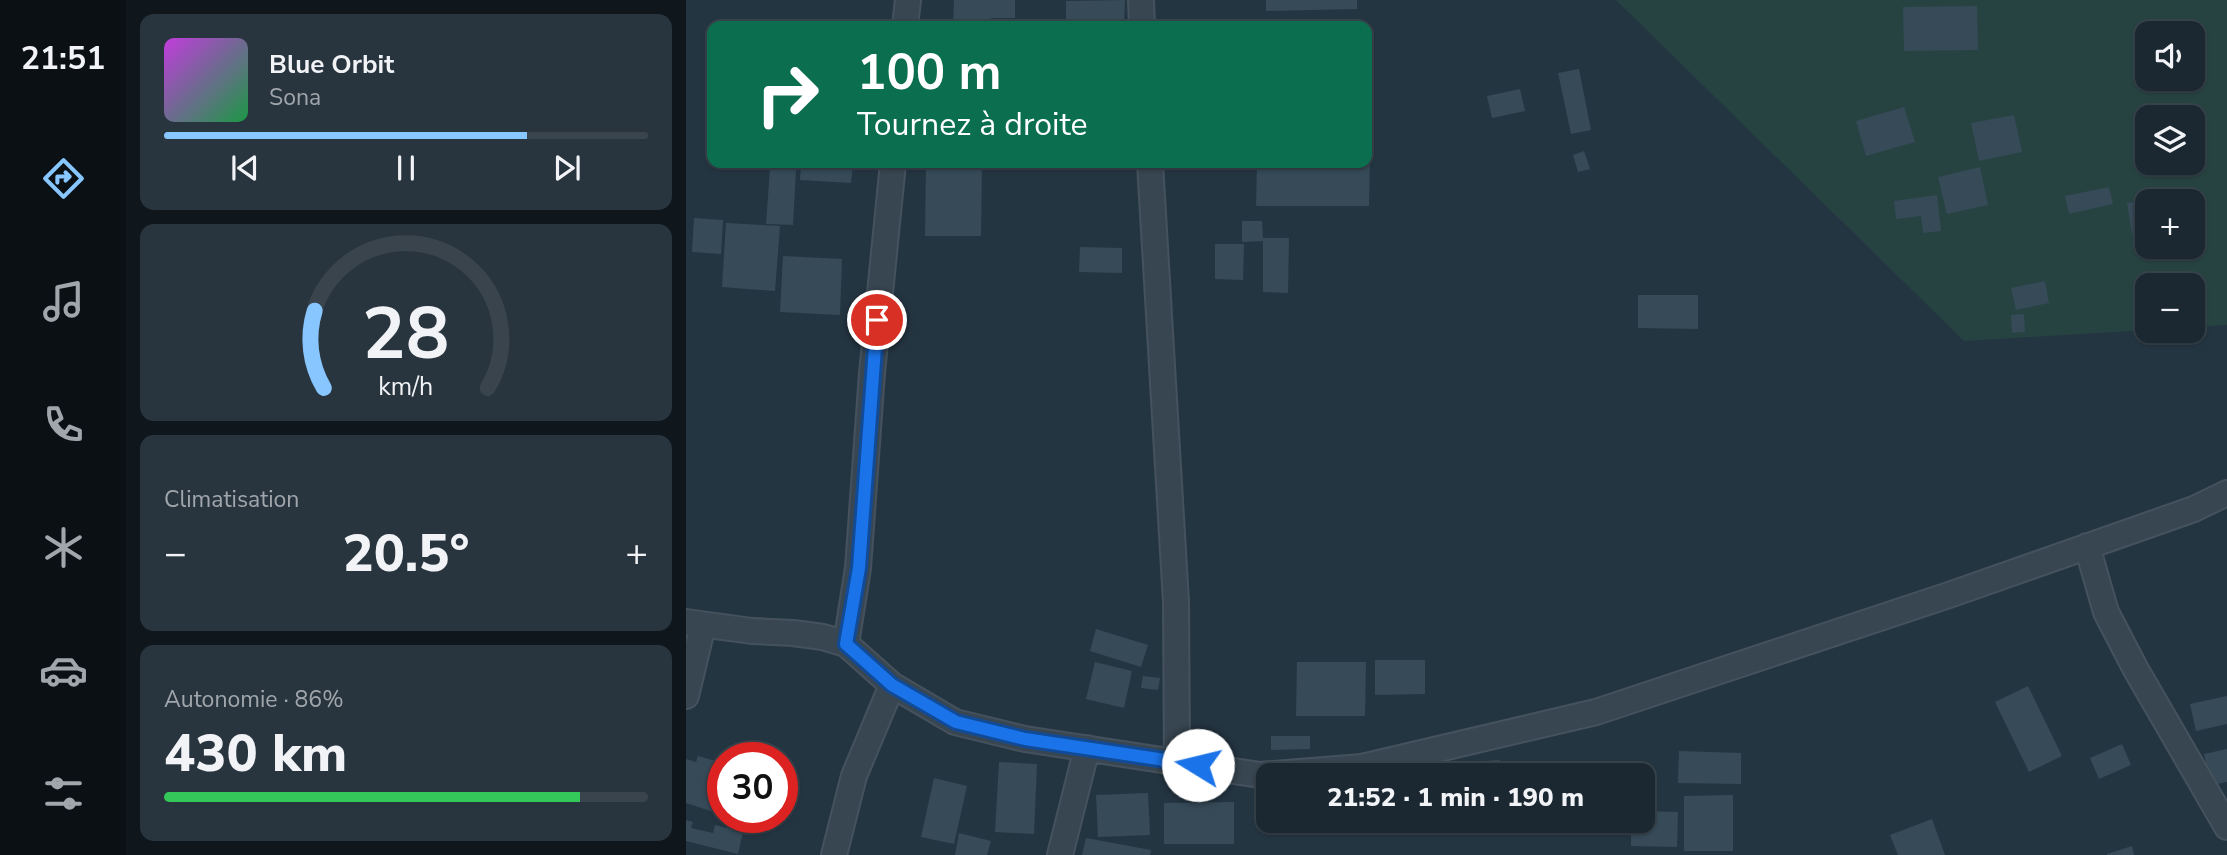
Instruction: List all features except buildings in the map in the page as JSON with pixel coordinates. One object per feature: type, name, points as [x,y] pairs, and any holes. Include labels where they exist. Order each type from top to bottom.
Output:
[{"type":"street","points":[[906,21],[908,0]]},
{"type":"street","points":[[1141,0],[1142,21]]},
{"type":"street","points":[[846,644],[859,568],[872,373],[892,168]]},
{"type":"street","points":[[1150,168],[1176,602],[1177,761]]},
{"type":"street","points":[[686,696],[694,623],[793,633],[823,637],[846,644],[892,685],[956,722],[1025,739],[1260,775],[1362,767],[1596,712],[1949,595],[2194,509],[2227,493]]},
{"type":"street","points":[[2087,546],[2106,612],[2135,668],[2227,827]]},
{"type":"street","points":[[834,855],[854,776],[892,685]]},
{"type":"street","points":[[1060,855],[1087,748]]},
{"type":"green space","points":[[1616,0],[2227,0],[2227,325],[2205,326],[2205,273],[2135,273],[2135,331],[1964,341]]},
{"type":"route","points":[[877,320],[859,568],[846,644],[892,685],[956,722],[1025,739],[1198,765]]}]
